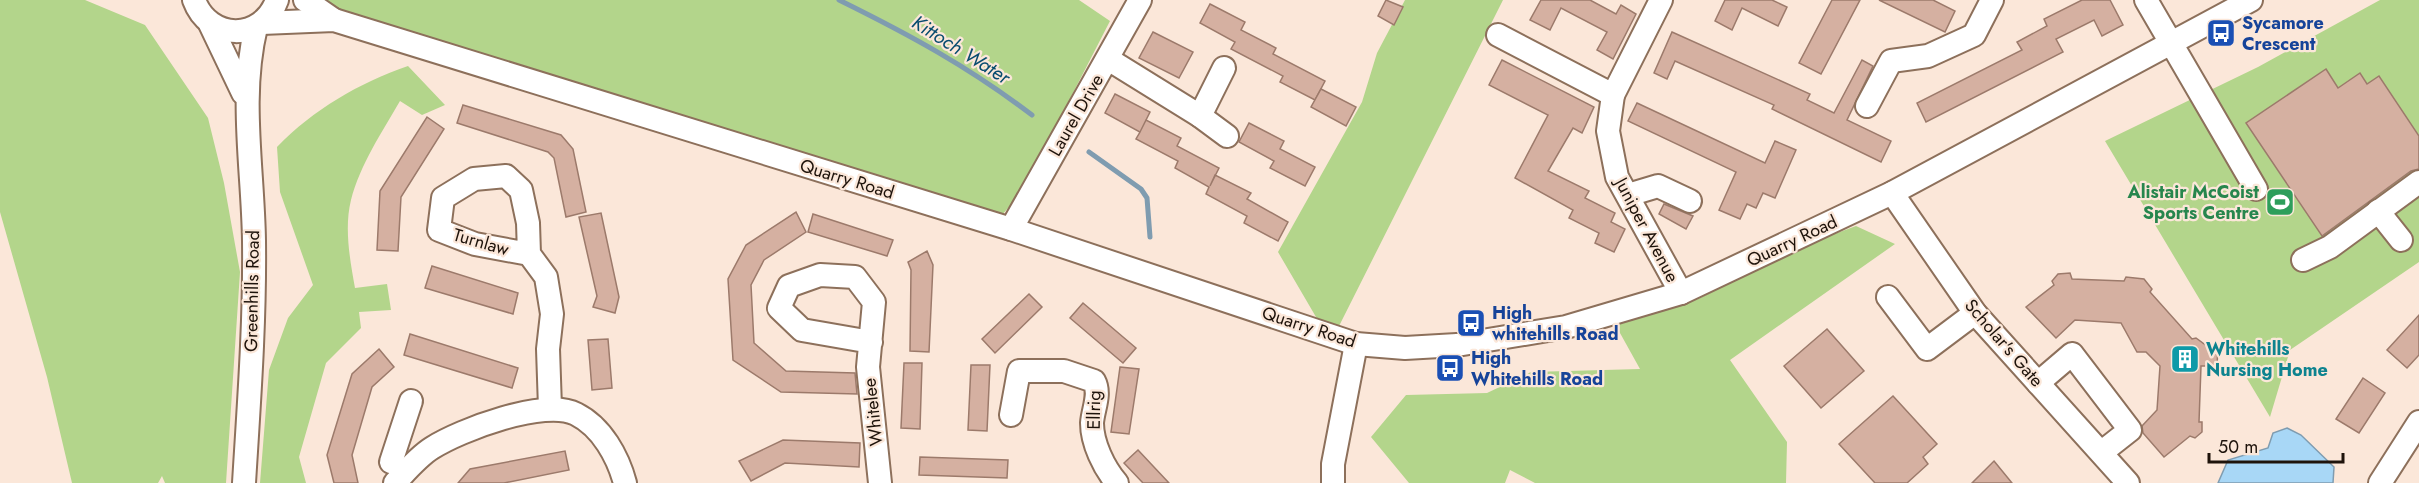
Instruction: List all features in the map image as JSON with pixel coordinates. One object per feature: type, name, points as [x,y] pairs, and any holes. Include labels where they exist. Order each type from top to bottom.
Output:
[{"type":"street","points":[[259,25],[271,14],[277,0]]},
{"type":"street","name":"Quarry Road","points":[[305,0],[334,20],[1011,229],[1356,344],[1405,348],[1489,340],[1566,327],[1681,293],[1892,193],[2172,45],[2251,0]]},
{"type":"street","name":"Laurel Drive","points":[[1011,229],[1140,0]]},
{"type":"street","name":"Juniper Avenue","points":[[1661,0],[1613,95],[1608,130],[1617,177],[1681,293]]},
{"type":"street","points":[[1867,106],[1891,61],[1928,56],[1974,35],[1992,0]]},
{"type":"street","points":[[2146,0],[2256,189]]},
{"type":"street","name":"Quarry Road","points":[[197,10],[222,31],[236,33],[259,25],[334,20]]},
{"type":"street","name":"Greenhills Road","points":[[197,10],[246,99]]},
{"type":"street","name":"Greenhills Road","points":[[244,483],[255,280],[253,194],[246,99],[249,54],[259,25]]},
{"type":"street","points":[[1498,35],[1613,95]]},
{"type":"street","points":[[1108,59],[1227,136]]},
{"type":"street","points":[[1200,117],[1224,68]]},
{"type":"street","points":[[2303,260],[2330,247],[2419,182]]},
{"type":"street","points":[[1628,195],[1658,186],[1690,201]]},
{"type":"street","name":"Scholar's Gate","points":[[1892,193],[1975,313],[2128,483]]},
{"type":"street","points":[[2378,211],[2401,240]]},
{"type":"street","name":"Turnlaw","points":[[529,254],[546,277],[552,314],[548,349],[550,408]]},
{"type":"street","points":[[1888,297],[1928,349],[1975,313]]},
{"type":"street","name":"Whitelee","points":[[871,342],[868,367],[880,483]]},
{"type":"street","points":[[1333,483],[1333,464],[1356,344]]},
{"type":"street","points":[[2038,383],[2072,354],[2130,430],[2102,452]]},
{"type":"street","name":"Ellrig","points":[[1011,415],[1019,371],[1064,371],[1094,381],[1097,389],[1092,422],[1094,438],[1101,458],[1117,483]]},
{"type":"street","points":[[393,472],[399,438],[411,401]]},
{"type":"street","points":[[393,472],[419,460],[431,448],[501,418],[550,408],[576,414],[601,435],[618,457],[625,483]]},
{"type":"street","points":[[2380,483],[2419,422]]},
{"type":"street","points":[[399,438],[419,460]]},
{"type":"green space","points":[[0,0],[85,0],[145,25],[208,118],[224,183],[240,272],[226,483],[165,483],[162,476],[158,483],[72,483],[47,377],[0,212]]},
{"type":"green space","points":[[322,0],[1079,0],[1110,21],[1022,192],[1002,215],[986,212],[697,120],[437,42],[331,6]]},
{"type":"green space","points":[[1405,0],[1503,0],[1334,336],[1316,317],[1278,252],[1362,102],[1377,53]]},
{"type":"green space","name":"Alistair McCoist Sports Centre","points":[[2380,0],[2419,0],[2419,262],[2290,350],[2270,417],[2105,141],[2258,67]]},
{"type":"green space","points":[[408,66],[445,105],[422,115],[400,101],[360,174],[351,200],[348,222],[348,244],[355,288],[387,284],[391,310],[359,312],[361,328],[326,363],[299,457],[306,483],[260,483],[269,370],[288,318],[313,285],[280,192],[277,147],[306,121],[338,99],[372,80]]},
{"type":"green space","points":[[1856,226],[1895,244],[1730,360],[1787,442],[1786,483],[1535,483],[1510,470],[1505,483],[1409,483],[1371,437],[1406,395],[1487,393],[1531,372],[1640,369],[1615,324],[1698,299],[1810,243]]},
{"type":"water","points":[[2287,428],[2301,435],[2334,467],[2333,483],[2218,483],[2228,460],[2268,448],[2273,433]]},
{"type":"building","points":[[1386,0],[1403,7],[1394,25],[1378,16]]},
{"type":"building","points":[[1541,0],[1590,0],[1616,14],[1621,5],[1636,14],[1613,59],[1597,50],[1607,32],[1561,8],[1550,30],[1530,20]]},
{"type":"building","points":[[1725,0],[1772,0],[1787,7],[1778,26],[1742,8],[1732,30],[1715,21]]},
{"type":"building","points":[[1832,0],[1860,0],[1821,74],[1799,63]]},
{"type":"building","points":[[1879,0],[1933,0],[1955,11],[1945,32]]},
{"type":"building","points":[[2082,0],[2110,0],[2123,25],[2102,36],[2094,20],[2056,39],[2063,52],[1926,122],[1917,103],[2022,50],[2017,42],[2047,26],[2044,19]]},
{"type":"building","points":[[1210,4],[1245,22],[1241,30],[1276,48],[1273,54],[1325,81],[1315,100],[1280,82],[1283,76],[1231,49],[1235,42],[1200,23]]},
{"type":"building","points":[[1153,32],[1193,52],[1179,78],[1139,58]]},
{"type":"building","points":[[1672,32],[1810,94],[1807,100],[1834,113],[1862,60],[1873,66],[1847,120],[1891,141],[1881,162],[1772,109],[1774,105],[1675,61],[1667,79],[1654,73]]},
{"type":"building","points":[[1502,60],[1594,107],[1582,133],[1573,128],[1548,171],[1589,191],[1585,198],[1615,213],[1611,222],[1625,229],[1614,252],[1595,243],[1599,233],[1569,218],[1573,210],[1515,178],[1548,115],[1489,85]]},
{"type":"building","points":[[2326,69],[2338,88],[2360,73],[2367,84],[2379,76],[2419,136],[2419,169],[2411,171],[2322,236],[2246,123]]},
{"type":"building","points":[[1321,89],[1356,107],[1346,126],[1311,107]]},
{"type":"building","points":[[1115,94],[1150,112],[1140,132],[1105,113]]},
{"type":"building","points":[[1637,103],[1765,163],[1775,141],[1796,150],[1775,198],[1763,193],[1756,208],[1747,204],[1740,219],[1719,210],[1736,172],[1628,121]]},
{"type":"building","points":[[463,105],[561,135],[573,149],[586,212],[566,217],[554,158],[548,152],[457,123]]},
{"type":"building","points":[[427,117],[444,129],[401,197],[398,251],[377,250],[380,191]]},
{"type":"building","points":[[1146,120],[1181,138],[1177,146],[1219,168],[1215,175],[1251,193],[1247,199],[1288,222],[1278,241],[1244,223],[1247,216],[1206,194],[1209,187],[1175,168],[1178,161],[1136,139]]},
{"type":"building","points":[[1249,123],[1284,141],[1280,149],[1315,167],[1305,186],[1270,168],[1274,161],[1239,142]]},
{"type":"building","points":[[1664,204],[1693,216],[1686,229],[1659,214]]},
{"type":"building","points":[[796,212],[806,232],[764,260],[751,285],[754,343],[786,371],[855,373],[857,394],[781,392],[733,360],[728,279],[746,245]]},
{"type":"building","points":[[601,213],[619,297],[615,313],[593,307],[597,296],[579,217]]},
{"type":"building","points":[[813,214],[893,240],[887,256],[808,232]]},
{"type":"building","points":[[927,251],[933,265],[929,352],[910,351],[911,270],[908,262]]},
{"type":"building","points":[[432,266],[518,293],[513,314],[425,288]]},
{"type":"building","name":"Whitehills Nursing Home","points":[[2070,273],[2072,279],[2124,281],[2126,277],[2144,279],[2152,289],[2150,292],[2192,339],[2196,338],[2207,346],[2218,347],[2217,366],[2201,366],[2199,422],[2202,422],[2202,432],[2195,438],[2190,436],[2164,457],[2143,433],[2142,426],[2157,410],[2160,366],[2146,352],[2137,352],[2121,323],[2075,320],[2056,338],[2026,307],[2054,285],[2052,281],[2058,274]]},
{"type":"building","points":[[1029,294],[1042,307],[995,353],[982,339]]},
{"type":"building","points":[[1083,303],[1136,348],[1123,363],[1070,318]]},
{"type":"building","points":[[2419,315],[2419,355],[2407,368],[2387,350]]},
{"type":"building","points":[[1827,329],[1864,371],[1821,408],[1784,366]]},
{"type":"building","points":[[410,334],[518,368],[512,388],[404,355]]},
{"type":"building","points":[[608,339],[612,388],[592,390],[588,340]]},
{"type":"building","points":[[379,349],[394,367],[372,387],[352,455],[358,483],[334,483],[327,455],[352,374]]},
{"type":"building","points":[[904,363],[922,363],[920,429],[901,428]]},
{"type":"building","points":[[971,365],[990,365],[987,431],[968,430]]},
{"type":"building","points":[[1120,367],[1139,369],[1129,434],[1111,432]]},
{"type":"building","points":[[2363,378],[2385,393],[2359,433],[2336,419]]},
{"type":"building","points":[[1893,396],[1937,444],[1923,457],[1928,464],[1907,483],[1875,483],[1839,444]]},
{"type":"building","points":[[783,440],[860,443],[859,467],[785,463],[751,481],[739,461]]},
{"type":"building","points":[[1138,450],[1169,483],[1143,483],[1124,463]]},
{"type":"building","points":[[565,451],[569,470],[504,483],[458,483],[470,469]]},
{"type":"building","points":[[920,457],[1008,460],[1007,478],[919,475]]},
{"type":"building","points":[[1994,461],[2012,483],[1972,483]]},
{"type":"waterway","name":"Kittoch Water","points":[[839,0],[939,53],[1032,115]]},
{"type":"waterway","name":"Kittoch Water","points":[[1089,152],[1141,189],[1147,198],[1150,237]]},
{"type":"place","name":"Sycamore Crescent","points":[[2221,33]]},
{"type":"place","name":"Alistair McCoist Sports Centre","points":[[2280,202]]},
{"type":"place","name":"High whitehills Road","points":[[1471,323]]},
{"type":"place","name":"Whitehills Nursing Home","points":[[2185,359]]},
{"type":"place","name":"High Whitehills Road","points":[[1450,368]]}]
